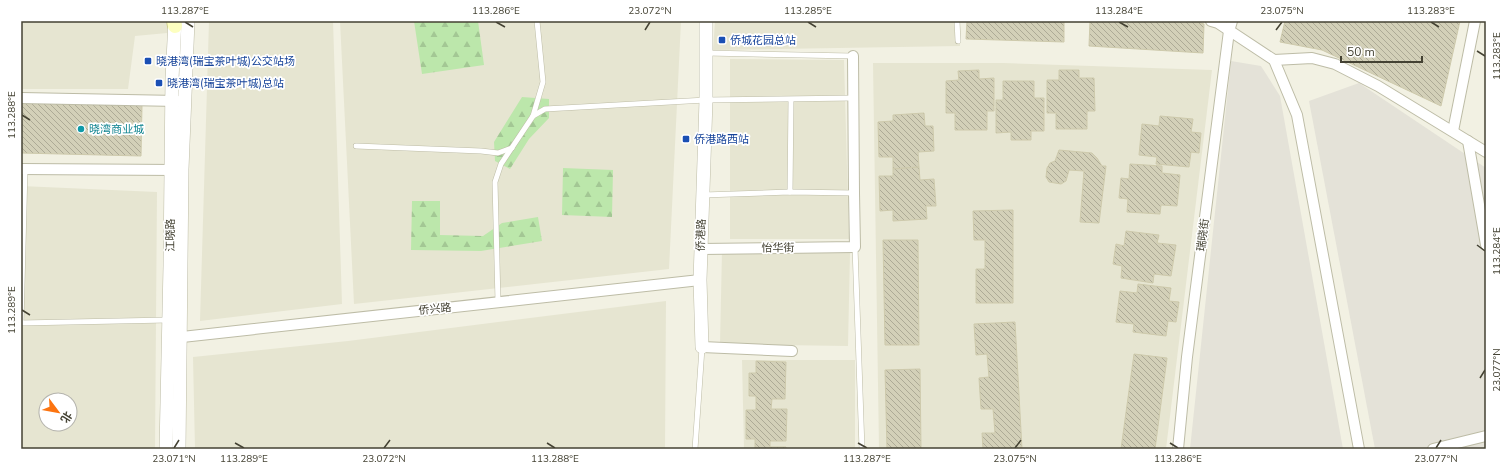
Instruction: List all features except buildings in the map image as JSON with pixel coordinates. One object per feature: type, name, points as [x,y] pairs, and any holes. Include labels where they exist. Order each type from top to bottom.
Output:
[{"type":"street","name":"侨港路","points":[[702,347],[700,280],[706,100],[706,21]]},
{"type":"street","points":[[1212,21],[1231,26],[1274,60],[1297,115],[1359,449]]},
{"type":"street","points":[[1453,131],[1475,21]]},
{"type":"street","name":"江晓路","points":[[178,22],[175,338],[179,449]]},
{"type":"street","name":"瑞晓街","points":[[1178,449],[1187,357],[1231,26]]},
{"type":"street","points":[[853,56],[855,247]]},
{"type":"street","points":[[1274,60],[1312,58],[1335,64],[1378,86],[1486,152]]},
{"type":"street","points":[[21,98],[178,101]]},
{"type":"street","points":[[1468,141],[1486,245]]},
{"type":"street","points":[[23,169],[177,170]]},
{"type":"street","name":"怡华街","points":[[701,249],[855,247]]},
{"type":"street","name":"侨兴路","points":[[175,338],[700,280]]},
{"type":"street","name":"江晓路","points":[[166,449],[175,338]]},
{"type":"street","points":[[702,347],[792,351]]},
{"type":"street","points":[[1433,449],[1486,436]]},
{"type":"lane","points":[[498,302],[495,182],[501,164],[533,116],[543,82],[537,21]]},
{"type":"lane","points":[[957,21],[958,41]]},
{"type":"lane","points":[[706,53],[853,56]]},
{"type":"lane","points":[[533,116],[545,109],[706,100],[854,98]]},
{"type":"lane","points":[[790,192],[791,100]]},
{"type":"lane","points":[[356,146],[498,153],[512,148]]},
{"type":"lane","points":[[23,169],[21,323],[175,320]]},
{"type":"lane","points":[[703,195],[790,192],[854,194]]},
{"type":"lane","points":[[855,247],[862,449]]},
{"type":"lane","name":"侨港路","points":[[695,449],[702,347]]},
{"type":"shaded area","points":[[21,21],[168,21],[169,25],[167,33],[135,36],[128,89],[21,89]]},
{"type":"shaded area","points":[[209,21],[333,21],[342,304],[200,321]]},
{"type":"shaded area","points":[[340,21],[681,21],[669,269],[354,304]]},
{"type":"shaded area","points":[[715,21],[960,21],[960,46],[713,50]]},
{"type":"shaded area","points":[[730,59],[844,60],[849,239],[730,239]]},
{"type":"shaded area","points":[[1231,61],[1261,66],[1280,96],[1343,449],[1190,449]]},
{"type":"shaded area","points":[[873,63],[1004,63],[1212,70],[1166,449],[879,449]]},
{"type":"shaded area","points":[[1359,83],[1486,168],[1486,449],[1375,449],[1309,101]]},
{"type":"shaded area","points":[[21,186],[157,192],[155,449],[21,449]]},
{"type":"shaded area","points":[[722,251],[850,253],[848,346],[720,344]]},
{"type":"shaded area","points":[[666,301],[665,449],[195,449],[193,357],[348,341]]},
{"type":"shaded area","points":[[742,360],[855,360],[855,449],[744,449]]},
{"type":"green space","points":[[414,21],[478,21],[484,65],[422,74]]},
{"type":"green space","points":[[522,97],[549,99],[549,118],[529,139],[510,169],[495,161],[494,142]]},
{"type":"green space","points":[[563,168],[613,170],[612,217],[562,215]]},
{"type":"green space","points":[[412,201],[440,201],[440,235],[483,236],[502,223],[538,217],[542,241],[481,251],[411,250]]},
{"type":"place","name":"侨城花园总站","points":[[722,40]]},
{"type":"place","name":"晓港湾(瑞宝茶叶城)公交站场","points":[[148,61]]},
{"type":"place","name":"晓港湾(瑞宝茶叶城)总站","points":[[159,83]]},
{"type":"place","name":"晓湾商业城","points":[[81,129]]},
{"type":"place","name":"侨港路西站","points":[[686,139]]}]
